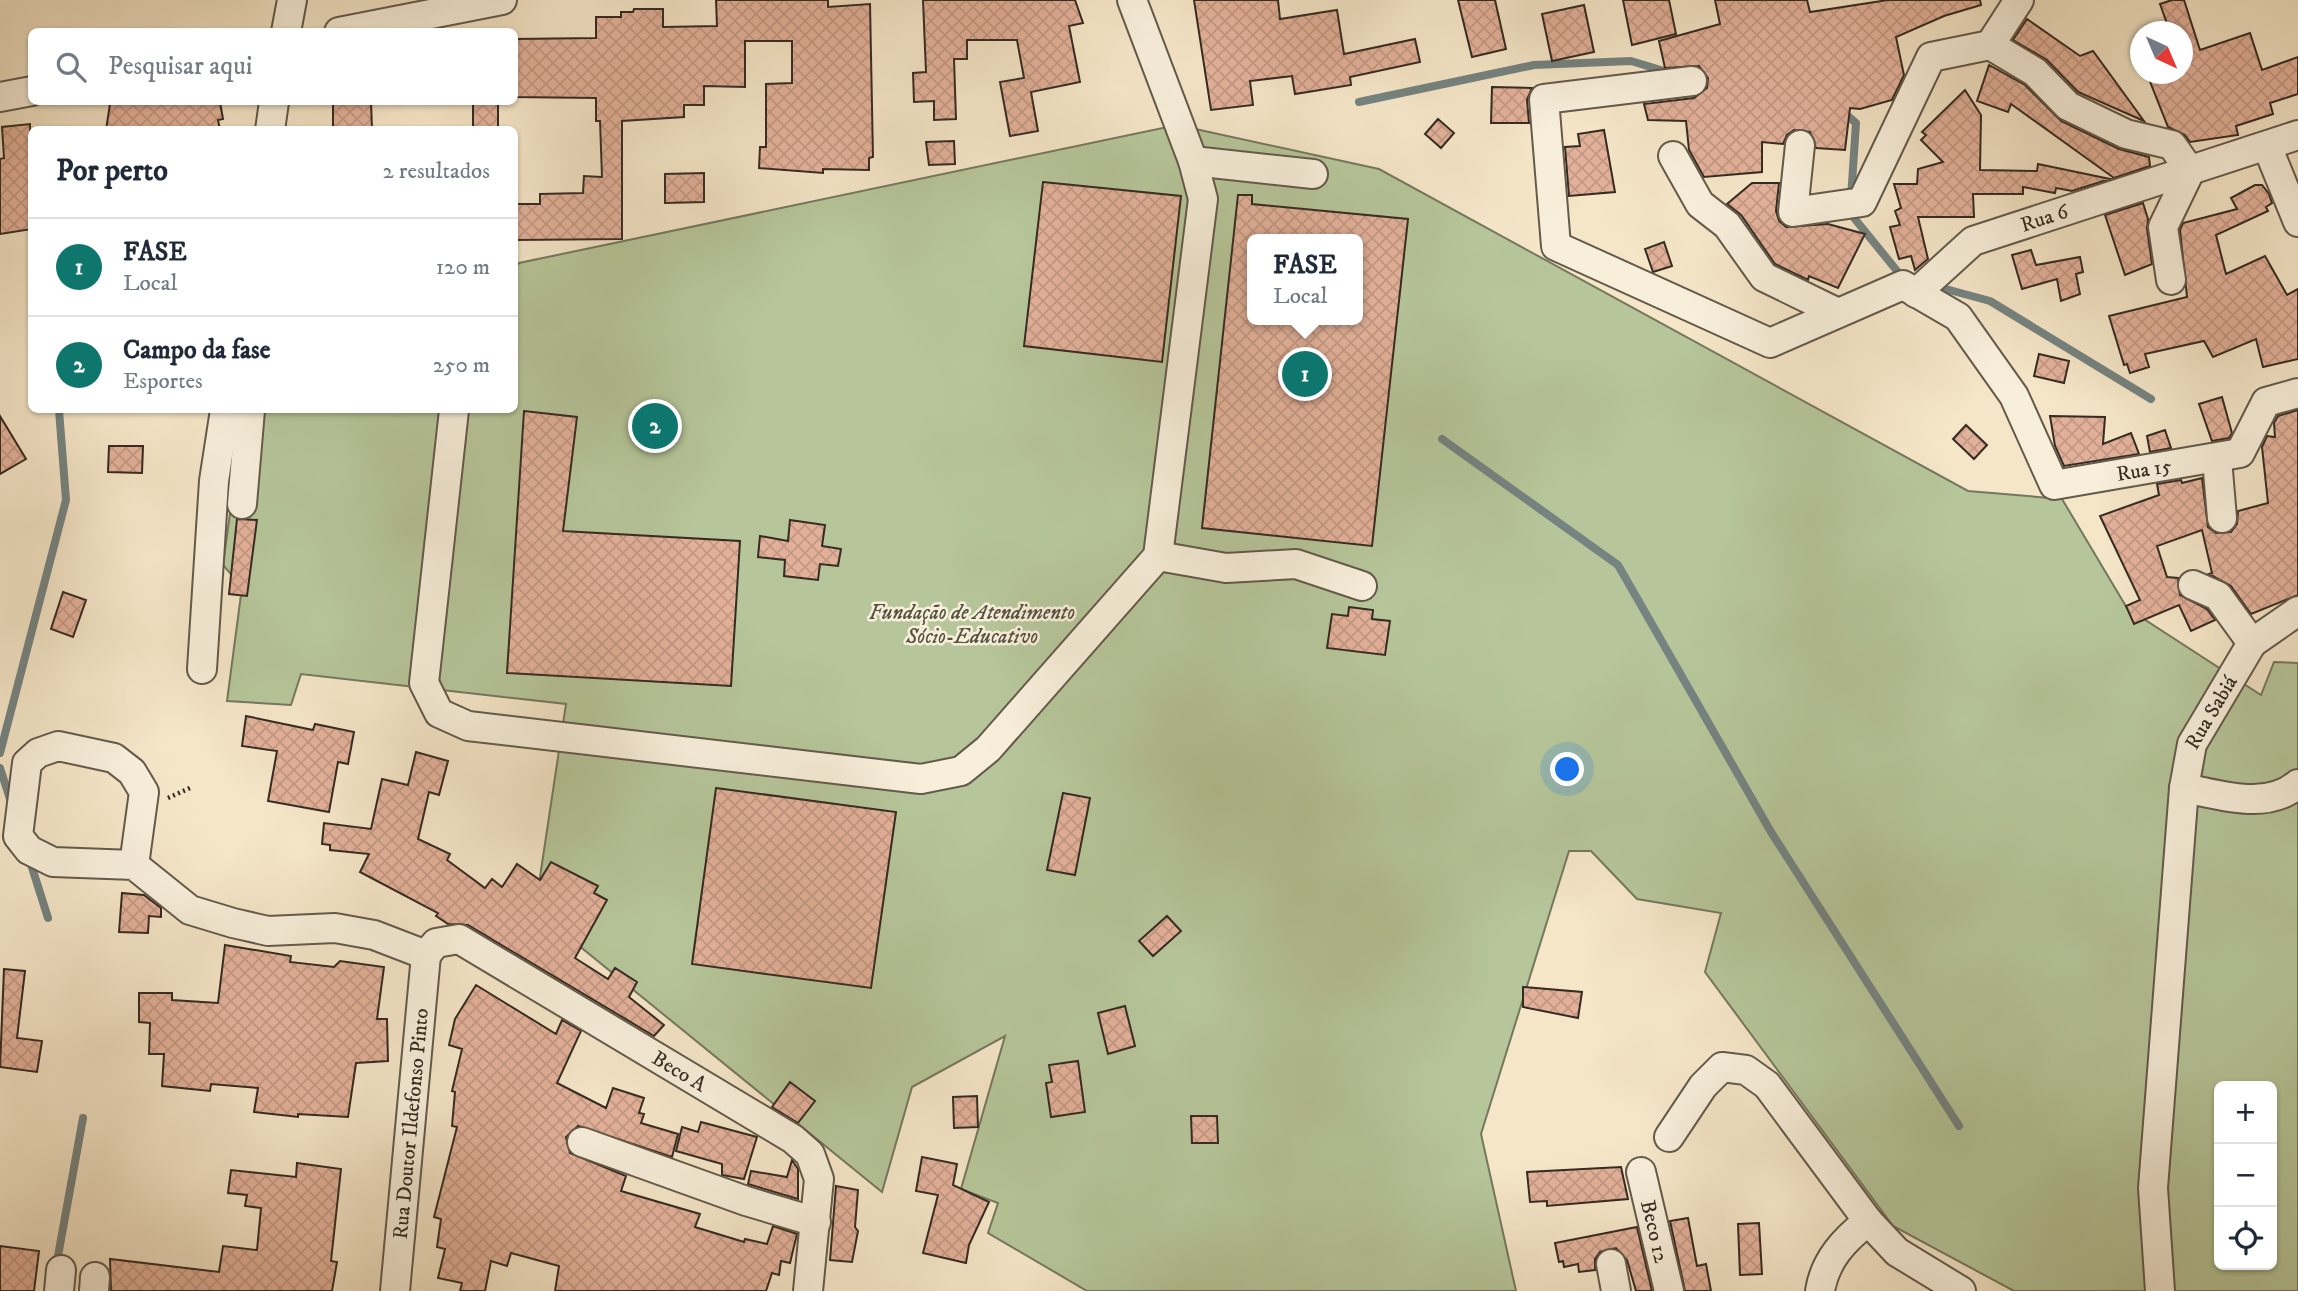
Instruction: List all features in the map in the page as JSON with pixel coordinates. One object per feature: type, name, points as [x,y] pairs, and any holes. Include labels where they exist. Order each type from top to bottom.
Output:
[{"type":"street","points":[[287,28],[292,0]]},
{"type":"street","points":[[359,28],[502,0]]},
{"type":"street","points":[[455,413],[424,683],[439,713],[468,726],[921,779],[961,771],[988,749],[1158,556],[1203,199],[1193,161],[1177,125],[1132,0]]},
{"type":"street","points":[[1990,45],[2019,0]]},
{"type":"street","points":[[1800,145],[1793,212],[1862,202],[1931,57],[1990,45],[2035,72],[2068,106],[2126,134],[2172,145],[2190,171],[2164,227],[2171,280]]},
{"type":"street","points":[[1692,81],[1544,99],[1556,246],[1770,343],[1903,285],[1916,293]]},
{"type":"street","points":[[0,97],[28,92]]},
{"type":"street","points":[[271,126],[274,105]]},
{"type":"street","name":"Rua 6","points":[[1916,293],[1973,241],[2298,135]]},
{"type":"street","points":[[2267,146],[2298,222]]},
{"type":"street","points":[[1673,156],[1700,204],[1727,225],[1764,277],[1838,313]]},
{"type":"street","points":[[1193,161],[1312,174]]},
{"type":"street","name":"Rua 15","points":[[1916,293],[1958,317],[2014,396],[2054,485],[2240,453],[2266,402],[2298,393]]},
{"type":"street","points":[[202,669],[214,481],[225,413]]},
{"type":"street","points":[[242,503],[250,413]]},
{"type":"street","points":[[2217,459],[2222,518]]},
{"type":"street","points":[[1158,556],[1226,568],[1296,564],[1362,586]]},
{"type":"street","points":[[2193,585],[2218,596],[2252,643],[2298,611]]},
{"type":"street","name":"Rua Sabiá","points":[[2160,1291],[2154,1188],[2184,788],[2192,744],[2252,643]]},
{"type":"street","points":[[134,865],[144,792],[132,772],[114,758],[58,746],[38,752],[27,763],[18,836],[29,850],[52,862],[134,865],[190,910],[268,931],[335,928],[374,935],[426,955]]},
{"type":"street","points":[[2184,788],[2242,799],[2269,800],[2298,784]]},
{"type":"street","name":"Beco A","points":[[426,955],[436,943],[459,939],[793,1139],[810,1154],[820,1179],[808,1291]]},
{"type":"street","name":"Rua Doutor Ildefonso Pinto","points":[[395,1291],[426,955]]},
{"type":"street","points":[[1668,1137],[1703,1086],[1722,1067],[1746,1070],[1767,1085],[1868,1221],[1896,1252],[1961,1291]]},
{"type":"street","points":[[582,1142],[746,1201],[816,1222]]},
{"type":"street","name":"Beco 12","points":[[1641,1172],[1669,1291]]},
{"type":"street","points":[[1820,1291],[1822,1276],[1841,1243],[1868,1221]]},
{"type":"green space","name":"Fundação de Atendimento Sócio-Educativo","points":[[1177,125],[1379,169],[1968,491],[2062,499],[2127,608],[2261,695],[2274,662],[2298,663],[2298,1291],[2014,1291],[1893,1226],[1705,972],[1721,913],[1637,899],[1591,851],[1569,851],[1481,1134],[1516,1291],[1087,1291],[988,1233],[998,1203],[961,1189],[1005,1036],[912,1087],[882,1192],[535,910],[566,704],[301,674],[291,705],[227,701],[242,587],[223,565],[244,413],[518,413],[519,263]]},
{"type":"building","points":[[716,0],[828,0],[828,7],[870,4],[873,157],[869,158],[869,170],[823,169],[823,173],[759,168],[760,147],[766,147],[766,84],[792,83],[792,41],[745,41],[745,87],[704,86],[704,105],[684,105],[684,117],[622,121],[622,239],[518,240],[518,204],[540,204],[540,194],[583,193],[584,176],[602,177],[600,121],[596,121],[596,98],[518,97],[518,39],[596,38],[596,17],[621,17],[621,12],[633,12],[634,9],[663,9],[663,27],[717,26]]},
{"type":"building","points":[[923,0],[1075,0],[1083,23],[1069,26],[1080,82],[1031,92],[1038,131],[1010,136],[1000,82],[1024,78],[1017,40],[967,40],[967,59],[954,59],[956,119],[934,120],[934,101],[914,102],[913,73],[926,72]]},
{"type":"building","points":[[1194,0],[1278,0],[1280,19],[1337,10],[1344,54],[1415,39],[1420,62],[1350,77],[1351,85],[1295,94],[1292,76],[1250,81],[1253,105],[1211,110]]},
{"type":"building","points":[[1458,0],[1495,0],[1506,49],[1472,57]]},
{"type":"building","points":[[1623,0],[1669,0],[1676,34],[1632,45]]},
{"type":"building","points":[[1715,0],[1807,0],[1810,12],[1888,0],[1980,0],[1981,5],[1944,16],[1896,37],[1904,75],[1892,100],[1860,109],[1850,108],[1845,150],[1816,148],[1810,132],[1794,130],[1787,135],[1783,144],[1762,142],[1762,172],[1704,177],[1689,150],[1686,121],[1648,120],[1644,104],[1694,98],[1707,88],[1708,78],[1699,66],[1665,68],[1659,41],[1720,24]]},
{"type":"building","points":[[2184,0],[2191,21],[2166,21],[2160,4]]},
{"type":"building","points":[[1584,5],[1594,52],[1552,61],[1542,14]]},
{"type":"building","points":[[2027,19],[2080,56],[2093,51],[2144,121],[2078,92],[2047,60],[2013,40]]},
{"type":"building","points":[[2193,28],[2200,50],[2250,33],[2262,70],[2298,57],[2298,94],[2270,103],[2273,114],[2236,126],[2238,135],[2190,142],[2185,135],[2168,127],[2151,84],[2193,84]]},
{"type":"building","points":[[1989,65],[2025,85],[2061,121],[2119,149],[2149,157],[2150,166],[2114,178],[2011,104],[2008,112],[1977,101]]},
{"type":"building","points":[[1492,87],[1532,88],[1527,100],[1529,123],[1491,123]]},
{"type":"building","points":[[1965,90],[1981,115],[1980,170],[2037,171],[2038,164],[2110,179],[2072,191],[2056,188],[2055,193],[2023,187],[2023,194],[1973,194],[1974,217],[1918,217],[1928,259],[1915,270],[1911,256],[1899,259],[1890,227],[1900,225],[1895,211],[1901,208],[1894,184],[1917,184],[1918,169],[1943,162],[1921,140],[1926,135],[1922,132]]},
{"type":"building","points":[[110,105],[221,105],[223,119],[218,120],[219,126],[107,126]]},
{"type":"building","points":[[333,105],[371,105],[372,126],[333,126]]},
{"type":"building","points":[[473,105],[498,105],[498,126],[473,126]]},
{"type":"building","points":[[1438,119],[1454,133],[1441,148],[1425,134]]},
{"type":"building","points":[[30,124],[28,230],[0,234],[0,159],[4,158],[2,127]]},
{"type":"building","points":[[1604,130],[1615,192],[1569,196],[1565,147],[1580,146],[1578,134]]},
{"type":"building","points":[[954,141],[955,164],[929,165],[926,142]]},
{"type":"building","points":[[704,173],[704,202],[665,203],[665,174]]},
{"type":"building","points":[[1043,182],[1181,196],[1162,362],[1024,346]]},
{"type":"building","points":[[1752,183],[1779,183],[1776,211],[1779,221],[1786,227],[1828,224],[1865,234],[1838,288],[1809,276],[1808,280],[1775,264],[1741,215],[1727,204]]},
{"type":"building","points":[[2255,185],[2262,185],[2269,194],[2272,203],[2266,207],[2268,211],[2216,235],[2226,274],[2265,256],[2287,295],[2298,289],[2298,359],[2263,367],[2256,339],[2213,357],[2204,341],[2145,354],[2149,367],[2130,373],[2127,364],[2124,365],[2109,316],[2187,297],[2180,230],[2183,223],[2237,209],[2231,198]]},
{"type":"building","points":[[1238,195],[1252,195],[1252,204],[1408,219],[1372,546],[1202,528]]},
{"type":"building","points":[[2143,203],[2148,219],[2152,264],[2125,275],[2105,215]]},
{"type":"building","points":[[1664,242],[1672,266],[1653,272],[1645,249]]},
{"type":"building","points":[[2031,250],[2036,265],[2080,257],[2083,272],[2076,274],[2080,294],[2061,301],[2057,279],[2022,289],[2012,255]]},
{"type":"building","points":[[2039,354],[2069,361],[2064,383],[2034,376]]},
{"type":"building","points":[[2222,397],[2232,433],[2229,438],[2212,441],[2199,404]]},
{"type":"building","points":[[2298,410],[2298,595],[2251,614],[2231,586],[2209,574],[2212,573],[2202,530],[2157,546],[2167,577],[2178,578],[2180,595],[2207,609],[2215,620],[2191,631],[2179,605],[2134,624],[2126,606],[2140,600],[2100,516],[2159,495],[2157,484],[2181,480],[2182,483],[2202,478],[2208,527],[2216,533],[2231,532],[2237,524],[2238,511],[2268,503],[2262,447],[2267,436],[2275,437],[2274,423],[2278,416]]},
{"type":"building","points":[[524,411],[577,417],[563,531],[740,541],[731,686],[507,673]]},
{"type":"building","points":[[0,416],[26,459],[0,474]]},
{"type":"building","points":[[2050,416],[2105,417],[2103,444],[2131,433],[2139,454],[2064,466],[2055,446]]},
{"type":"building","points":[[1966,425],[1987,445],[1974,459],[1953,439]]},
{"type":"building","points":[[2165,430],[2171,448],[2150,452],[2147,436]]},
{"type":"building","points":[[109,446],[143,446],[142,473],[108,472]]},
{"type":"building","points":[[237,519],[257,520],[247,596],[229,594]]},
{"type":"building","points":[[790,520],[825,525],[822,546],[841,549],[838,566],[820,564],[818,580],[784,576],[785,560],[758,557],[760,536],[788,541]]},
{"type":"building","points":[[63,592],[86,600],[73,637],[51,629]]},
{"type":"building","points":[[1349,607],[1373,610],[1372,619],[1390,621],[1385,655],[1327,648],[1332,614],[1348,616]]},
{"type":"building","points":[[246,716],[313,730],[315,724],[354,732],[348,764],[338,762],[329,812],[268,801],[277,751],[242,746]]},
{"type":"building","points":[[416,752],[448,761],[439,795],[429,792],[418,839],[450,854],[447,860],[485,888],[492,879],[502,887],[517,864],[540,880],[551,862],[598,886],[594,893],[607,900],[575,958],[608,979],[615,968],[637,982],[629,997],[664,1025],[654,1036],[468,925],[448,924],[436,916],[438,913],[360,872],[369,854],[330,850],[330,845],[322,844],[324,823],[371,829],[382,779],[408,785]]},
{"type":"building","points":[[716,788],[896,812],[871,988],[692,964]]},
{"type":"building","points":[[1063,793],[1090,798],[1075,875],[1047,870]]},
{"type":"building","points":[[122,893],[144,895],[161,908],[161,917],[149,916],[148,933],[119,932]]},
{"type":"building","points":[[1167,916],[1181,931],[1153,956],[1139,941]]},
{"type":"building","points":[[225,945],[291,956],[290,962],[334,967],[340,961],[384,967],[377,1019],[387,1019],[388,1061],[356,1063],[348,1117],[298,1114],[298,1117],[254,1112],[258,1088],[211,1084],[210,1091],[162,1086],[164,1054],[149,1054],[150,1023],[139,1022],[139,993],[172,993],[172,1000],[218,1003]]},
{"type":"building","points":[[4,969],[25,971],[17,1038],[42,1041],[37,1072],[0,1067]]},
{"type":"building","points":[[476,985],[556,1034],[562,1020],[581,1031],[557,1083],[606,1108],[613,1088],[644,1098],[639,1113],[644,1114],[641,1123],[678,1134],[672,1157],[578,1126],[566,1137],[570,1153],[626,1176],[621,1191],[700,1214],[695,1227],[744,1242],[745,1239],[767,1244],[773,1226],[797,1234],[790,1263],[781,1261],[779,1275],[772,1273],[766,1291],[555,1291],[559,1266],[511,1253],[507,1266],[491,1261],[485,1291],[460,1291],[462,1283],[438,1278],[445,1249],[437,1247],[441,1219],[434,1217],[457,1127],[452,1126],[455,1092],[452,1091],[462,1049],[449,1045],[455,1019]]},
{"type":"building","points":[[1523,987],[1582,992],[1578,1018],[1523,1007]]},
{"type":"building","points":[[1125,1006],[1135,1046],[1108,1054],[1098,1013]]},
{"type":"building","points":[[1078,1061],[1085,1112],[1051,1117],[1046,1083],[1052,1082],[1049,1065]]},
{"type":"building","points":[[790,1082],[815,1101],[798,1123],[772,1107]]},
{"type":"building","points":[[977,1096],[978,1127],[954,1128],[953,1097]]},
{"type":"building","points":[[1191,1116],[1217,1116],[1218,1143],[1192,1143]]},
{"type":"building","points":[[701,1122],[757,1137],[744,1179],[722,1175],[722,1164],[676,1151],[682,1127],[698,1132]]},
{"type":"building","points":[[922,1157],[957,1164],[953,1185],[989,1202],[969,1245],[966,1263],[923,1253],[938,1195],[916,1191]]},
{"type":"building","points":[[792,1160],[798,1169],[798,1199],[748,1184],[751,1171],[787,1177]]},
{"type":"building","points":[[297,1163],[341,1169],[331,1261],[337,1262],[332,1291],[111,1291],[110,1259],[219,1272],[223,1246],[257,1250],[261,1208],[245,1206],[247,1195],[228,1193],[231,1170],[296,1177]]},
{"type":"building","points":[[1621,1167],[1628,1199],[1547,1206],[1547,1201],[1530,1202],[1527,1172]]},
{"type":"building","points":[[836,1186],[858,1190],[855,1227],[858,1231],[852,1262],[830,1260]]},
{"type":"building","points":[[1688,1218],[1697,1266],[1706,1264],[1711,1291],[1685,1291],[1670,1221]]},
{"type":"building","points":[[1759,1223],[1762,1274],[1740,1275],[1738,1224]]},
{"type":"building","points":[[1637,1227],[1652,1291],[1636,1291],[1627,1260],[1616,1248],[1600,1252],[1595,1259],[1595,1270],[1579,1272],[1578,1264],[1564,1267],[1563,1261],[1559,1262],[1555,1243]]},
{"type":"building","points":[[0,1246],[39,1251],[34,1291],[0,1291]]},
{"type":"waterway","points":[[1359,102],[1534,65],[1631,61],[1664,71],[1696,65]]},
{"type":"waterway","points":[[1841,110],[1856,123],[1850,213],[1902,277]]},
{"type":"waterway","points":[[1931,285],[1990,301],[2151,399]]},
{"type":"waterway","points":[[0,753],[66,500],[59,413]]},
{"type":"waterway","points":[[1442,439],[1618,565],[1771,832],[1959,1126]]},
{"type":"waterway","points":[[0,768],[12,805]]},
{"type":"waterway","points":[[29,858],[48,918]]},
{"type":"waterway","points":[[56,1267],[83,1118]]},
{"type":"place","name":"FASE","points":[[1305,374]]},
{"type":"place","name":"Campo da fase","points":[[655,426]]}]
